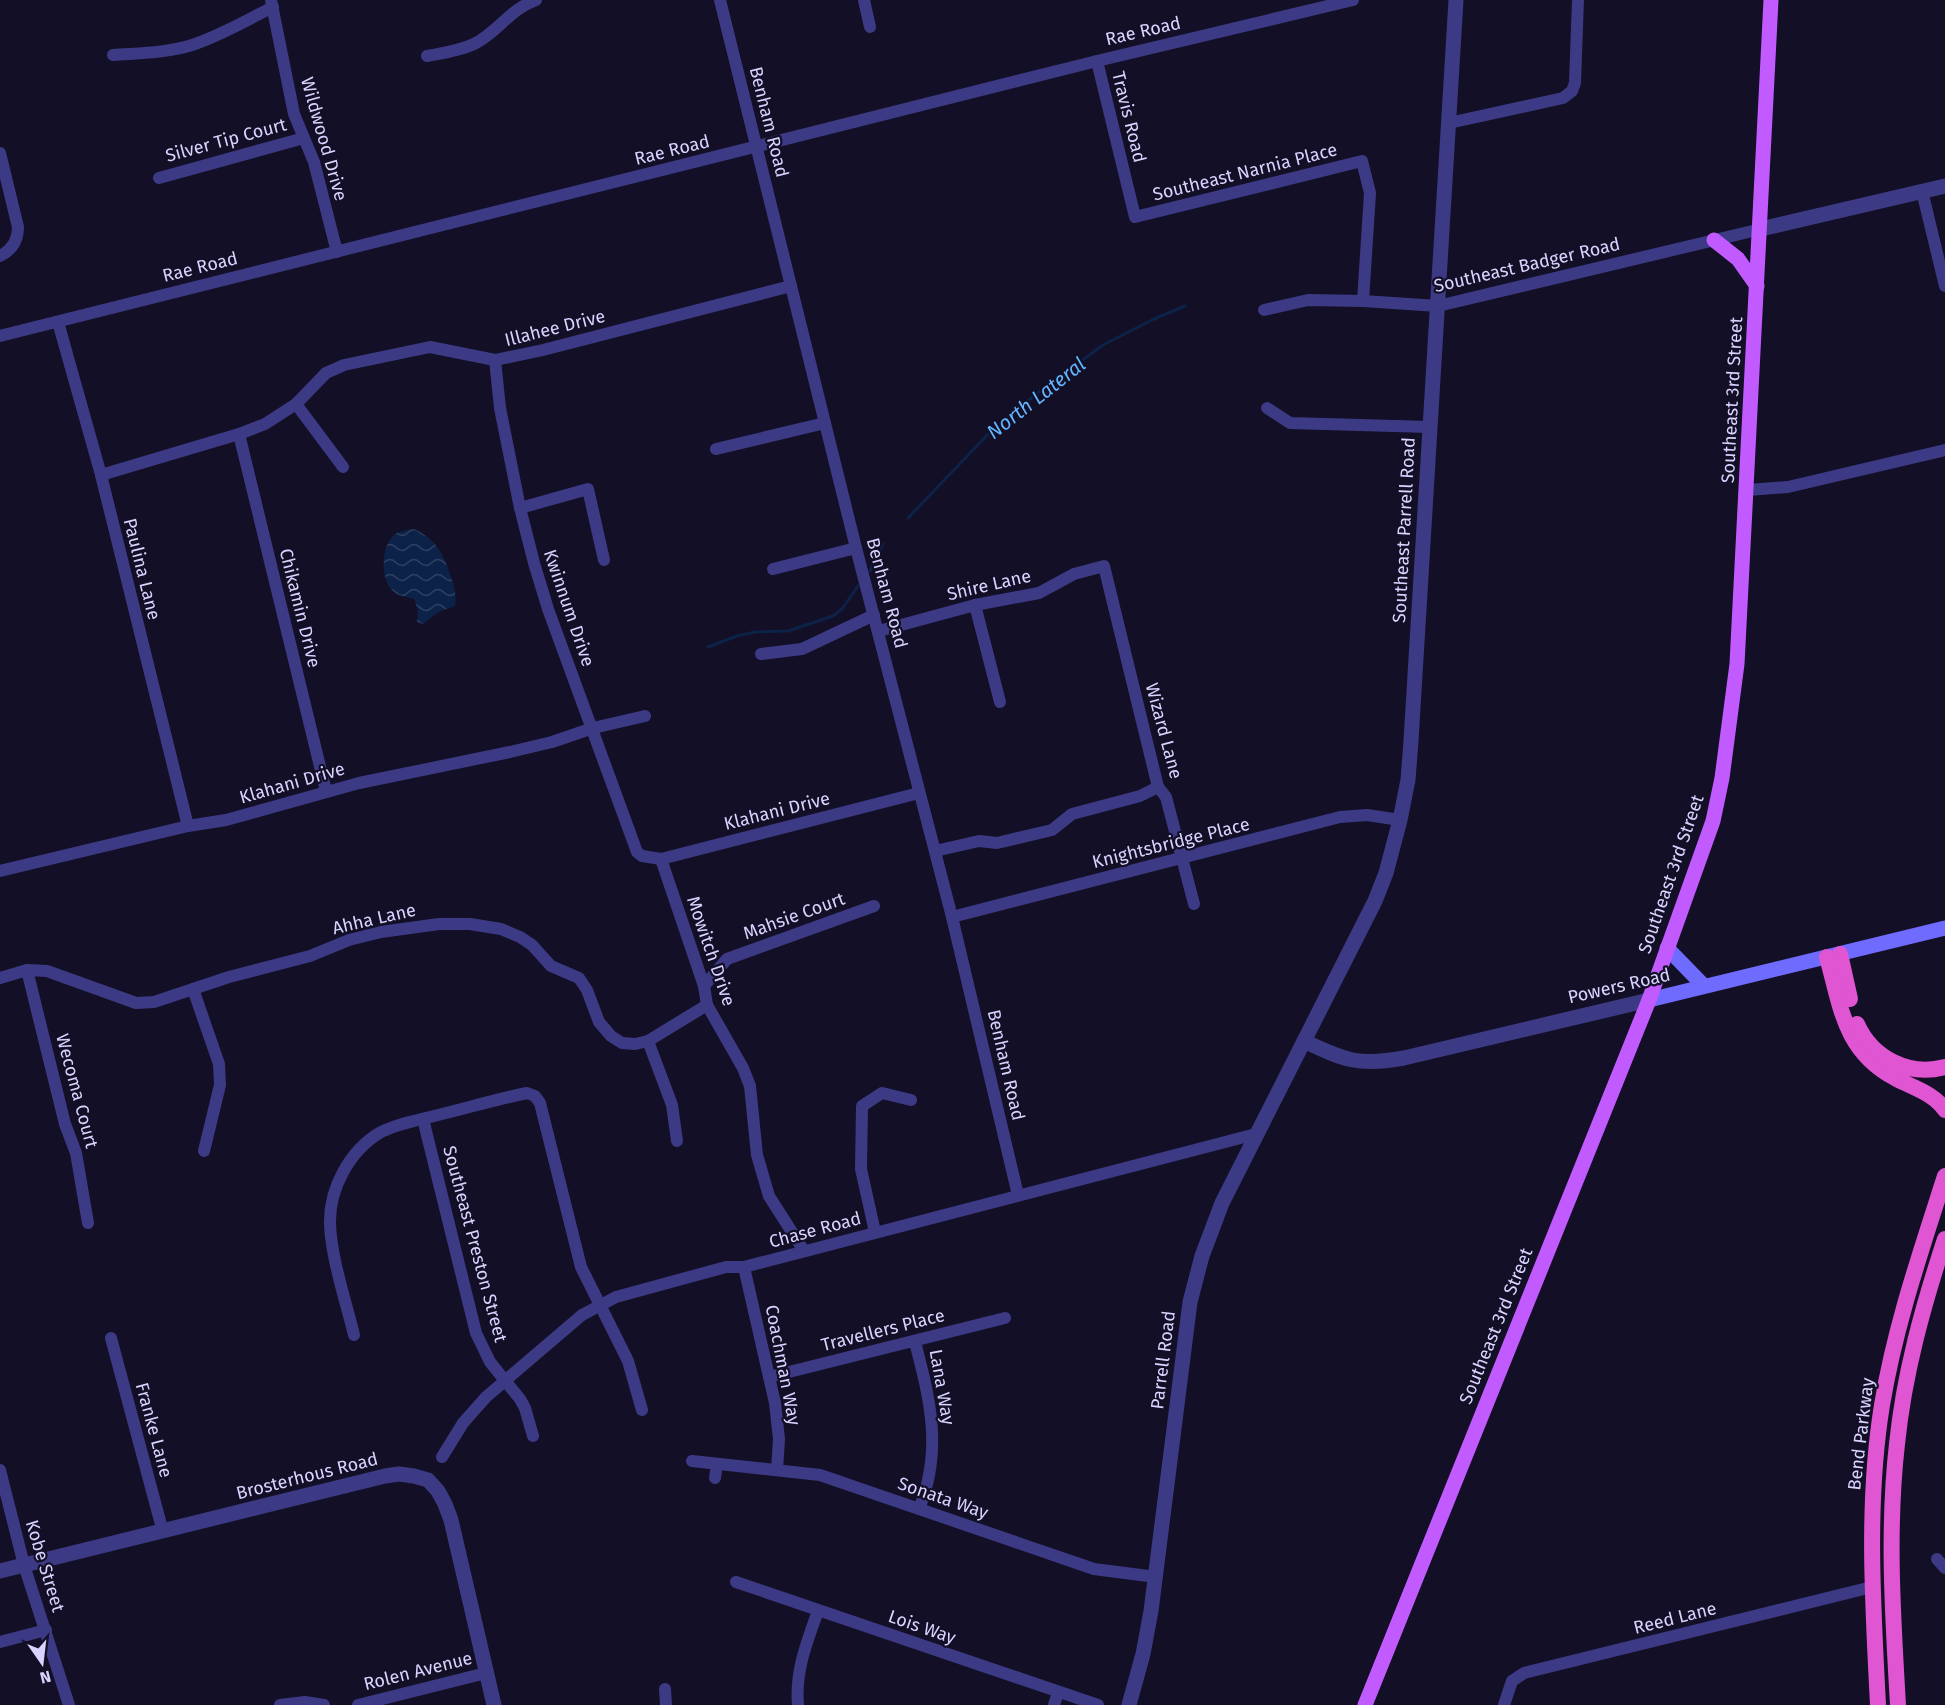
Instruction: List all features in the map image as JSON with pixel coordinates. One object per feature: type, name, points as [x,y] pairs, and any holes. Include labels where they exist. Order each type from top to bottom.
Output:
[{"type":"highway","points":[[1834,955],[1856,1020],[1861,1032],[1871,1045],[1890,1061],[1907,1068],[1927,1070],[1945,1067]]},
{"type":"highway","points":[[1834,955],[1845,1022],[1858,1049],[1880,1070],[1934,1098],[1945,1110]]},
{"type":"highway","name":"Bend Parkway","points":[[1878,1705],[1872,1587],[1874,1486],[1884,1396],[1904,1306],[1945,1176]]},
{"type":"highway","name":"Bend Parkway","points":[[1898,1705],[1892,1566],[1895,1462],[1912,1354],[1945,1239]]},
{"type":"main road","name":"Southeast 3rd Street","points":[[1365,1705],[1649,1000],[1713,821],[1722,778],[1737,664],[1748,490],[1771,0]]},
{"type":"main road","points":[[1714,240],[1738,259],[1758,286]]},
{"type":"main road","name":"Powers Road","points":[[1649,1000],[1945,928]]},
{"type":"main road","points":[[1668,948],[1704,986]]},
{"type":"street","points":[[428,56],[476,44],[514,11],[536,0]]},
{"type":"street","name":"Benham Road","points":[[720,0],[856,548],[952,917],[1018,1195]]},
{"type":"street","points":[[864,0],[870,27]]},
{"type":"street","name":"Rae Road","points":[[0,336],[1097,61],[1353,0]]},
{"type":"street","name":"Southeast Parrell Road","points":[[1305,1041],[1375,901],[1386,873],[1408,780],[1456,0]]},
{"type":"street","points":[[1449,123],[1563,98],[1572,91],[1575,83],[1578,0]]},
{"type":"street","points":[[113,55],[157,52],[191,45],[234,27],[272,4]]},
{"type":"street","name":"Wildwood Drive","points":[[272,4],[294,114],[314,162],[337,252]]},
{"type":"street","name":"Travis Road","points":[[1097,61],[1136,217]]},
{"type":"street","name":"Silver Tip Court","points":[[159,178],[303,138]]},
{"type":"street","points":[[0,153],[18,227],[18,237],[13,246],[0,256]]},
{"type":"street","name":"Southeast Narnia Place","points":[[1136,217],[1362,161],[1370,194],[1363,301]]},
{"type":"street","points":[[1761,229],[1945,186]]},
{"type":"street","points":[[1922,191],[1945,286]]},
{"type":"street","name":"Southeast Badger Road","points":[[1264,310],[1308,300],[1438,306],[1761,229]]},
{"type":"street","name":"Illahee Drive","points":[[101,475],[239,434],[265,424],[296,404],[326,373],[344,365],[430,347],[495,360],[543,350],[791,286]]},
{"type":"street","name":"Paulina Lane","points":[[58,322],[101,475],[188,826]]},
{"type":"street","name":"Kwinnum Drive","points":[[495,360],[500,408],[520,508],[548,609],[632,841],[637,852],[642,856]]},
{"type":"street","points":[[296,404],[343,467]]},
{"type":"street","points":[[1267,408],[1290,423],[1429,427]]},
{"type":"street","points":[[716,449],[825,423]]},
{"type":"street","name":"Chikamin Drive","points":[[239,434],[326,791]]},
{"type":"street","points":[[1748,490],[1788,487],[1945,450]]},
{"type":"street","points":[[520,508],[588,489],[604,560]]},
{"type":"street","points":[[773,569],[856,548]]},
{"type":"street","name":"Shire Lane","points":[[879,631],[975,605],[1039,593],[1074,574],[1104,566]]},
{"type":"street","name":"Wizard Lane","points":[[1104,566],[1158,787],[1166,797],[1194,904]]},
{"type":"street","points":[[975,605],[1000,702]]},
{"type":"street","points":[[761,654],[802,649],[874,615]]},
{"type":"street","name":"Klahani Drive","points":[[0,872],[188,826],[226,820],[326,791],[552,742],[593,728],[645,716]]},
{"type":"street","points":[[935,851],[979,841],[997,843],[1052,830],[1072,814],[1140,796],[1158,787]]},
{"type":"street","name":"Klahani Drive","points":[[642,856],[662,859],[920,793]]},
{"type":"street","name":"Knightsbridge Place","points":[[952,917],[1340,817],[1367,815],[1400,820]]},
{"type":"street","name":"Mowitch Drive","points":[[662,859],[704,986],[707,1005],[743,1068],[750,1086],[758,1155],[769,1196],[804,1251]]},
{"type":"street","name":"Mahsie Court","points":[[704,986],[727,959],[874,906]]},
{"type":"street","name":"Ahha Lane","points":[[0,978],[27,970],[47,971],[136,1003],[153,1002],[229,977],[310,956],[349,940],[381,932],[439,924],[471,924],[501,929],[526,941],[551,966],[579,978],[587,990],[598,1022],[611,1036],[622,1043],[635,1044],[648,1041]]},
{"type":"street","name":"Wecoma Court","points":[[27,970],[64,1124],[76,1153],[88,1222]]},
{"type":"street","points":[[194,989],[219,1064],[220,1085],[204,1151]]},
{"type":"street","name":"Powers Road","points":[[1305,1041],[1353,1062],[1375,1064],[1649,1000]]},
{"type":"street","points":[[677,1142],[672,1105],[648,1041],[707,1005]]},
{"type":"street","name":"Parrell Road","points":[[1129,1705],[1143,1654],[1156,1577],[1190,1302],[1202,1256],[1211,1229],[1256,1134],[1305,1041]]},
{"type":"street","points":[[354,1335],[332,1241],[330,1222],[333,1200],[348,1163],[363,1145],[382,1132],[423,1119],[526,1093],[536,1095],[543,1113],[581,1268],[601,1304],[632,1371],[642,1410]]},
{"type":"street","points":[[875,1233],[861,1169],[862,1106],[882,1093],[911,1100]]},
{"type":"street","name":"Southeast Preston Street","points":[[423,1119],[476,1333],[490,1362],[525,1408],[533,1436]]},
{"type":"street","name":"Chase Road","points":[[442,1457],[463,1423],[486,1397],[582,1315],[616,1297],[726,1267],[744,1268],[1256,1134]]},
{"type":"street","name":"Coachman Way","points":[[744,1268],[776,1403],[779,1439],[777,1470]]},
{"type":"street","name":"Travellers Place","points":[[769,1377],[1005,1318]]},
{"type":"street","name":"Franke Lane","points":[[111,1338],[163,1532]]},
{"type":"street","name":"Lana Way","points":[[915,1342],[931,1405],[933,1441],[930,1473],[920,1509]]},
{"type":"street","name":"Sonata Way","points":[[692,1461],[820,1476],[1094,1569],[1156,1577]]},
{"type":"street","points":[[715,1478],[717,1464]]},
{"type":"street","name":"Kobe Street","points":[[0,1470],[4,1501],[69,1705]]},
{"type":"street","name":"Brosterhous Road","points":[[0,1571],[385,1476],[399,1474],[414,1476],[428,1480],[438,1491],[451,1520],[494,1705]]},
{"type":"street","name":"Lois Way","points":[[736,1582],[1056,1699],[1098,1705]]},
{"type":"street","name":"Reed Lane","points":[[1504,1705],[1512,1681],[1524,1673],[1872,1587]]},
{"type":"street","points":[[798,1705],[796,1689],[801,1658],[818,1611]]},
{"type":"street","points":[[0,1642],[46,1630]]},
{"type":"street","name":"Rolen Avenue","points":[[358,1705],[486,1673]]},
{"type":"street","points":[[665,1689],[666,1705]]},
{"type":"street","points":[[280,1705],[305,1702],[324,1705]]},
{"type":"water","points":[[414,529],[428,537],[442,554],[455,595],[455,606],[440,611],[423,624],[417,622],[418,610],[414,599],[394,592],[388,585],[384,572],[384,556],[388,542],[399,532]]},
{"type":"waterway","name":"North Lateral","points":[[908,518],[994,428],[1039,392],[1103,345],[1185,306]]},
{"type":"waterway","name":"North Lateral","points":[[870,571],[883,544]]},
{"type":"waterway","name":"North Lateral","points":[[708,647],[755,632],[788,631],[833,616],[842,609],[858,586]]}]
